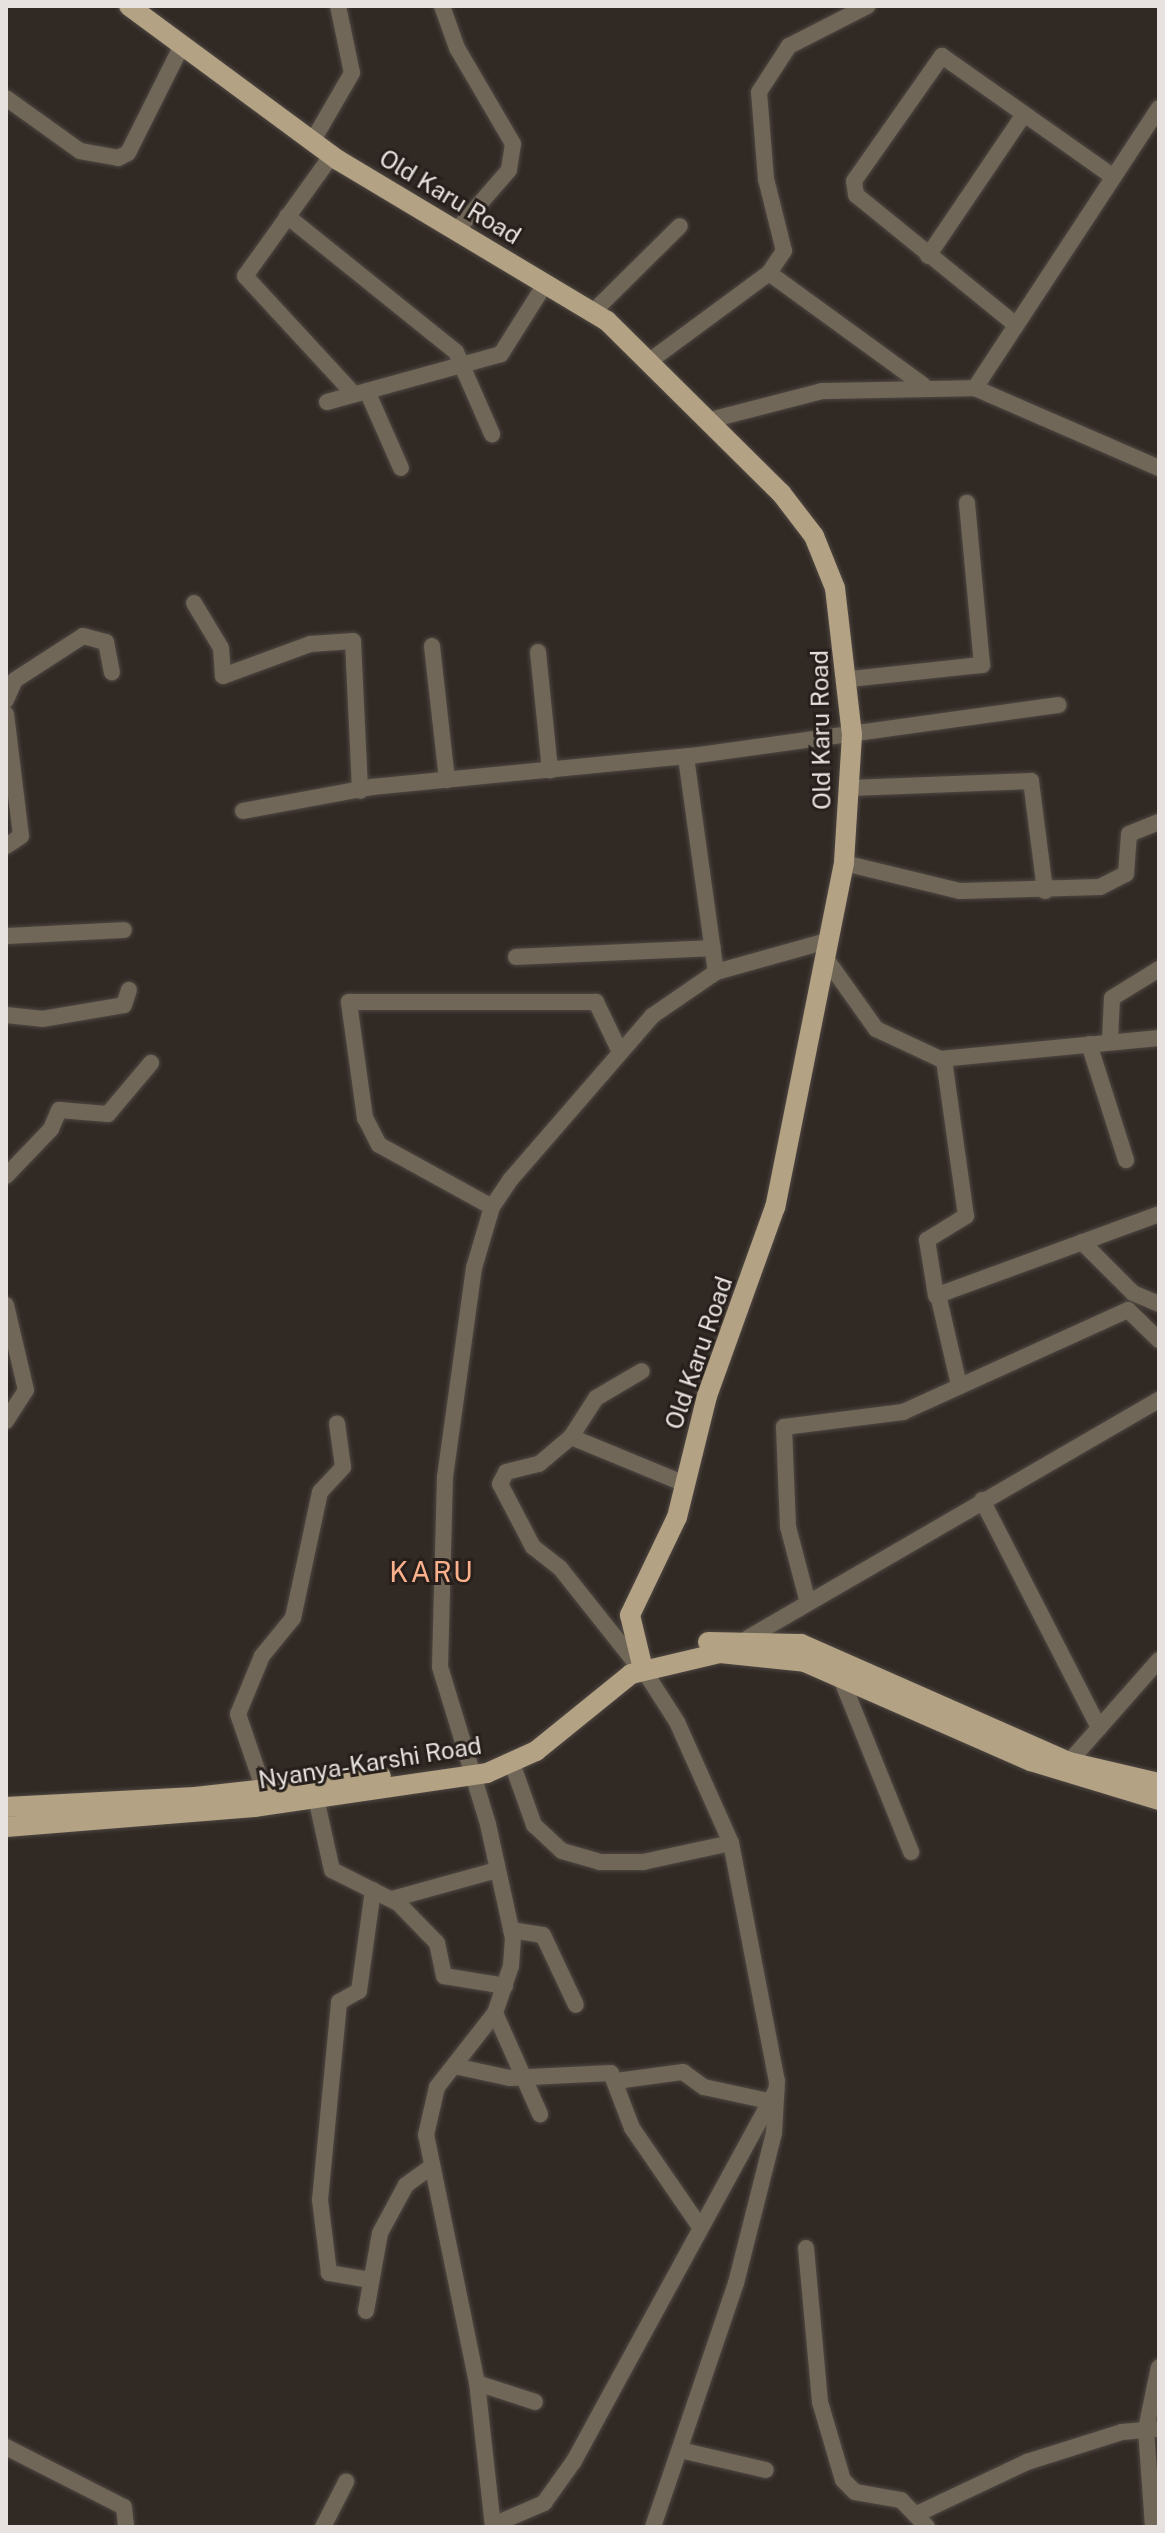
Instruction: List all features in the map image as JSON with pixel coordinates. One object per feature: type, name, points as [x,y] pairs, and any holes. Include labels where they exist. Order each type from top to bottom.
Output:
[{"type":"main road","name":"Old Karu Road","points":[[129,6],[312,142],[593,312],[651,360],[794,509],[814,536],[835,588],[850,679],[852,735],[852,788],[844,863],[775,1207],[707,1396],[685,1484],[655,1572],[630,1615],[639,1663]]},
{"type":"main road","name":"Nyanya-Karshi Road","points":[[6,1807],[70,1813],[316,1798],[470,1770],[527,1743],[639,1663],[748,1638],[829,1653],[1069,1762],[1159,1783]]},
{"type":"main road","name":"Nyanya-Karshi Road","points":[[6,1827],[70,1813],[264,1790],[513,1766],[639,1663],[743,1653],[840,1676],[1056,1771],[1159,1800]]},
{"type":"street","points":[[312,142],[352,73],[338,6]]},
{"type":"street","points":[[442,6],[457,48],[513,144],[509,170],[456,231]]},
{"type":"street","points":[[651,360],[769,273],[784,251],[766,179],[759,92],[789,46],[867,6]]},
{"type":"street","points":[[6,98],[80,151],[118,158],[128,153],[181,47]]},
{"type":"street","points":[[1016,325],[856,195],[854,181],[942,56],[1112,176]]},
{"type":"street","points":[[975,388],[1159,108]]},
{"type":"street","points":[[928,256],[1024,114]]},
{"type":"street","points":[[332,155],[245,276],[360,392],[401,468]]},
{"type":"street","points":[[287,216],[448,344],[462,366],[492,434]]},
{"type":"street","points":[[593,312],[680,226]]},
{"type":"street","points":[[769,273],[926,386]]},
{"type":"street","points":[[327,402],[462,366],[512,345],[545,284]]},
{"type":"street","points":[[710,420],[773,398],[926,386],[975,388],[1159,468]]},
{"type":"street","points":[[850,679],[982,665],[967,503]]},
{"type":"street","points":[[194,603],[221,648],[223,676],[310,644],[353,641],[360,791]]},
{"type":"street","points":[[6,697],[51,652],[83,636],[106,642],[112,672]]},
{"type":"street","points":[[432,646],[447,780]]},
{"type":"street","points":[[538,652],[550,770]]},
{"type":"street","points":[[243,811],[360,791],[686,757],[1058,705]]},
{"type":"street","points":[[6,714],[21,836],[6,846]]},
{"type":"street","points":[[686,757],[716,972]]},
{"type":"street","points":[[852,788],[1031,781],[1045,891]]},
{"type":"street","points":[[844,863],[960,891],[1045,891],[1114,884],[1126,874],[1129,834],[1159,822]]},
{"type":"street","points":[[6,936],[124,930]]},
{"type":"street","points":[[516,957],[713,948]]},
{"type":"street","points":[[772,2096],[624,2360],[616,2390],[544,2503],[493,2526],[477,2383],[428,2169],[430,2102],[495,2013],[505,1986],[511,1930],[440,1667],[445,1477],[474,1268],[492,1207],[620,1052],[681,991],[716,972],[825,948],[876,1029],[944,1060],[1110,1040],[1159,1038]]},
{"type":"street","points":[[1110,1040],[1112,998],[1159,969]]},
{"type":"street","points":[[6,1015],[42,1019],[124,1005],[129,990]]},
{"type":"street","points":[[492,1207],[391,1155],[374,1138],[365,1118],[349,1002],[596,1002],[620,1052]]},
{"type":"street","points":[[1089,1044],[1126,1160]]},
{"type":"street","points":[[944,1060],[966,1216],[927,1240],[936,1296],[959,1385]]},
{"type":"street","points":[[6,1176],[51,1129],[59,1110],[108,1114],[151,1063]]},
{"type":"street","points":[[936,1296],[1159,1214]]},
{"type":"street","points":[[1082,1242],[1133,1293],[1159,1304]]},
{"type":"street","points":[[6,1305],[26,1390],[6,1421]]},
{"type":"street","points":[[808,1603],[788,1527],[784,1427],[903,1412],[1128,1310],[1159,1340]]},
{"type":"street","points":[[642,1371],[596,1398],[571,1437],[539,1464],[506,1472],[501,1490],[533,1547],[560,1568],[639,1663],[677,1722],[731,1843],[772,2096],[755,2212],[653,2527]]},
{"type":"street","points":[[748,1638],[1159,1400]]},
{"type":"street","points":[[264,1790],[238,1714],[262,1656],[293,1618],[320,1492],[343,1467],[337,1423]]},
{"type":"street","points":[[571,1437],[685,1484]]},
{"type":"street","points":[[982,1500],[1099,1728]]},
{"type":"street","points":[[1069,1762],[1159,1660]]},
{"type":"street","points":[[840,1676],[911,1852]]},
{"type":"street","points":[[513,1766],[534,1825],[562,1851],[600,1862],[643,1862],[731,1843]]},
{"type":"street","points":[[316,1798],[326,1864],[392,1899],[437,1943],[444,1976],[505,1986]]},
{"type":"street","points":[[392,1899],[497,1870]]},
{"type":"street","points":[[370,2280],[329,2273],[320,2200],[339,2002],[359,1991],[373,1890]]},
{"type":"street","points":[[511,1930],[543,1935],[576,2005]]},
{"type":"street","points":[[495,2013],[540,2114]]},
{"type":"street","points":[[454,2066],[473,2075],[523,2077],[597,2071],[616,2081],[683,2072],[704,2087],[772,2096]]},
{"type":"street","points":[[616,2081],[632,2128],[700,2227]]},
{"type":"street","points":[[366,2311],[380,2233],[406,2185],[428,2169]]},
{"type":"street","points":[[806,2248],[820,2402],[843,2480],[855,2492],[880,2493],[923,2520],[994,2484],[1027,2462],[1153,2429]]},
{"type":"street","points":[[1153,2527],[1153,2429],[1159,2367]]},
{"type":"street","points":[[477,2383],[535,2402]]},
{"type":"street","points":[[6,2447],[124,2507],[126,2527]]},
{"type":"street","points":[[680,2450],[766,2470]]},
{"type":"street","points":[[323,2527],[346,2482]]},
{"type":"district","name":"KARU","points":[[432,1572]]}]
